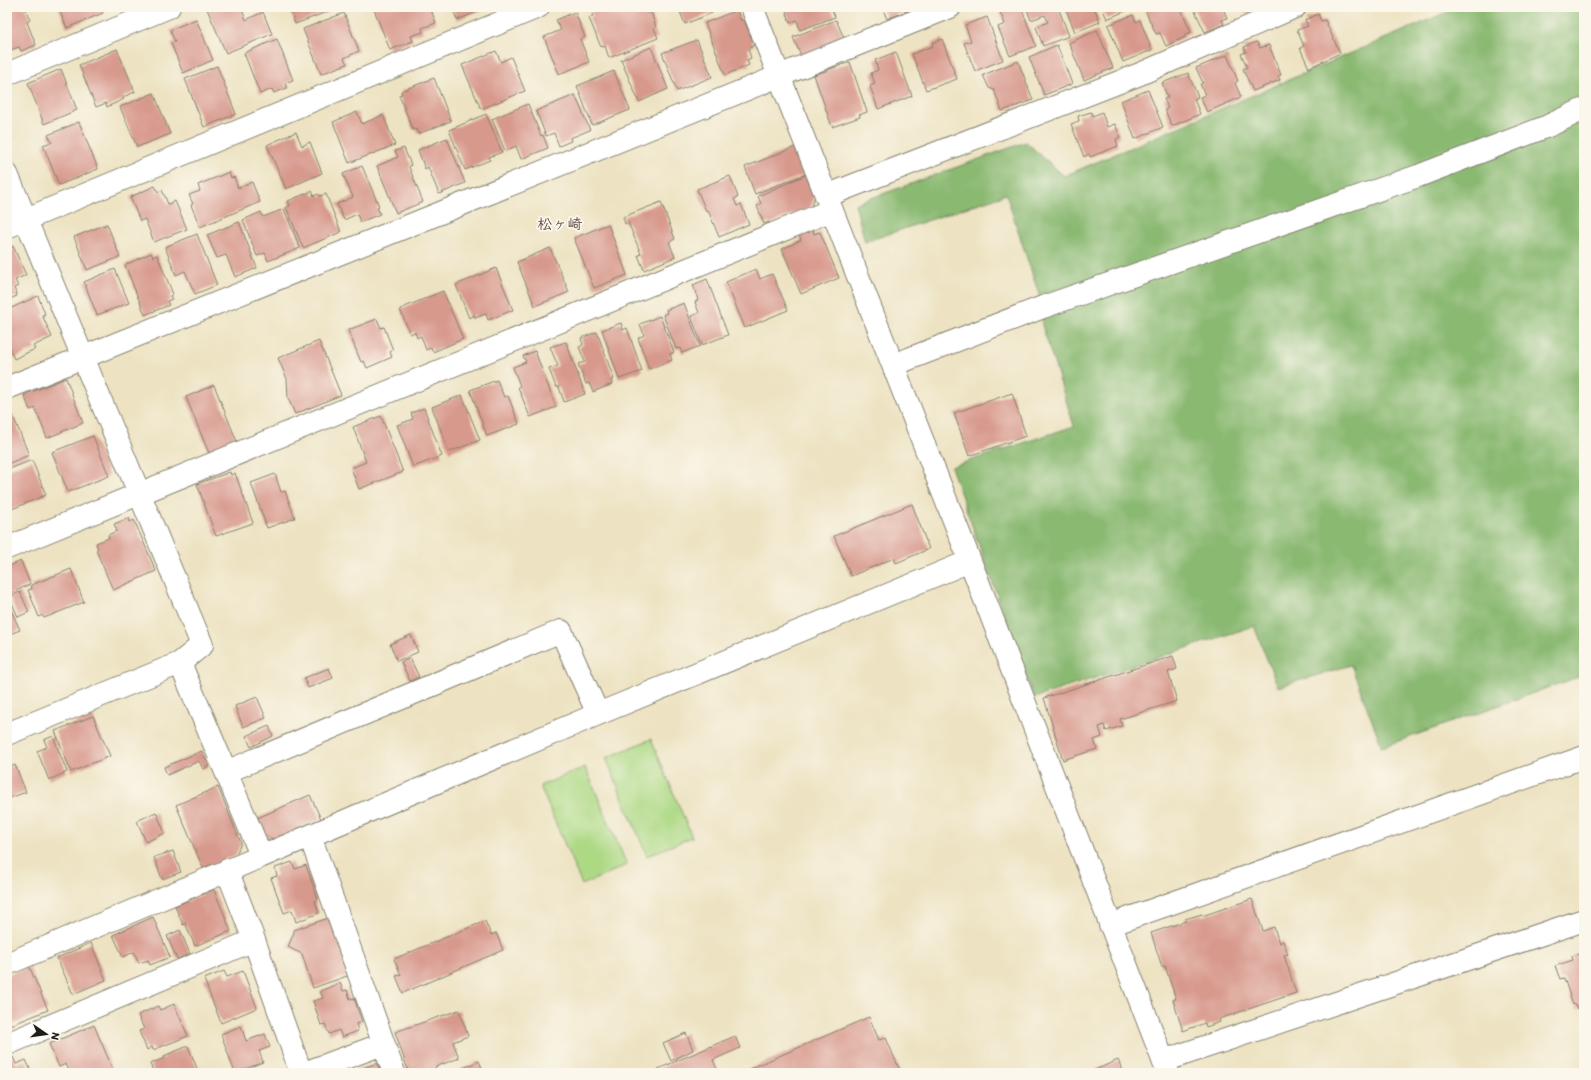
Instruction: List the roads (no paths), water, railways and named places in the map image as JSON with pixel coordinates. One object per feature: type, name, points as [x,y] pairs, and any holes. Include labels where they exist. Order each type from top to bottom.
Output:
[{"type":"street","points":[[7,74],[169,7]]},
{"type":"street","points":[[17,223],[538,7]]},
{"type":"street","points":[[752,7],[970,561],[1165,1067],[1584,920]]},
{"type":"street","points":[[7,388],[950,7]]},
{"type":"street","points":[[7,548],[1140,74],[1295,7]]},
{"type":"street","points":[[893,365],[1043,307],[1418,176],[1548,126],[1584,109]]},
{"type":"street","points":[[7,174],[17,223],[84,357],[138,494],[202,645],[180,663],[7,734]]},
{"type":"street","points":[[7,964],[261,855],[310,836],[598,714],[970,561]]},
{"type":"street","points":[[226,772],[561,631],[598,714]]},
{"type":"street","points":[[180,663],[261,855]]},
{"type":"street","points":[[1110,926],[1584,757]]},
{"type":"street","points":[[310,836],[394,1073]]},
{"type":"street","points":[[227,870],[254,940],[301,1073]]},
{"type":"street","points":[[7,1044],[254,940]]},
{"type":"street","points":[[304,1073],[383,1044]]},
{"type":"district","name":"松ヶ崎","points":[[560,224]]}]
